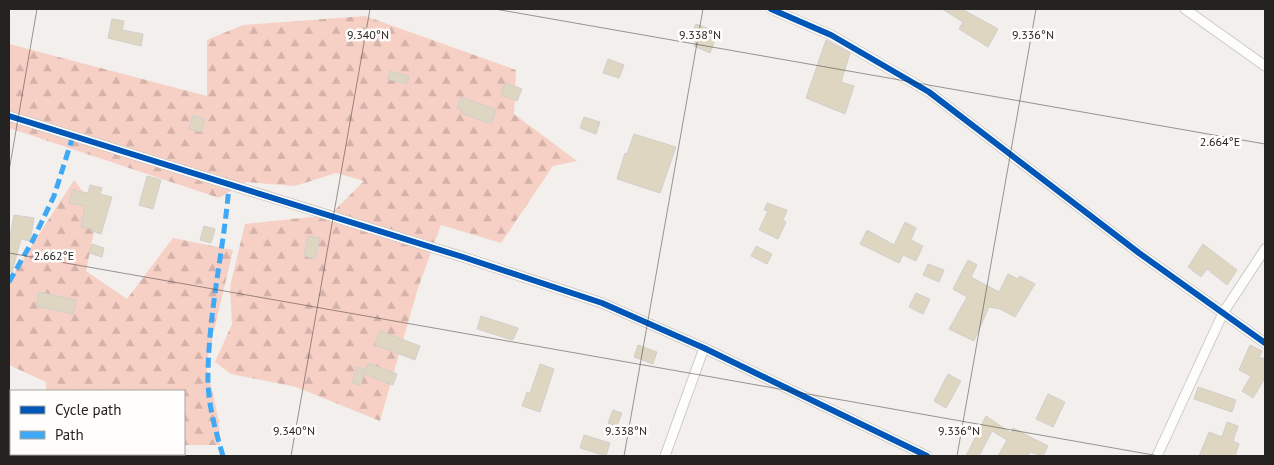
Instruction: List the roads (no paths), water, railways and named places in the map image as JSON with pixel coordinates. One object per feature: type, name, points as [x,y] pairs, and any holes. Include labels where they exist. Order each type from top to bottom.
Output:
[{"type":"street","points":[[771,9],[831,35],[929,92],[1139,252],[1265,344]]},
{"type":"street","points":[[1185,9],[1265,66]]},
{"type":"street","points":[[9,116],[602,302],[704,348],[927,456]]},
{"type":"street","points":[[1157,456],[1223,313],[1265,249]]},
{"type":"street","points":[[665,456],[704,348]]}]
